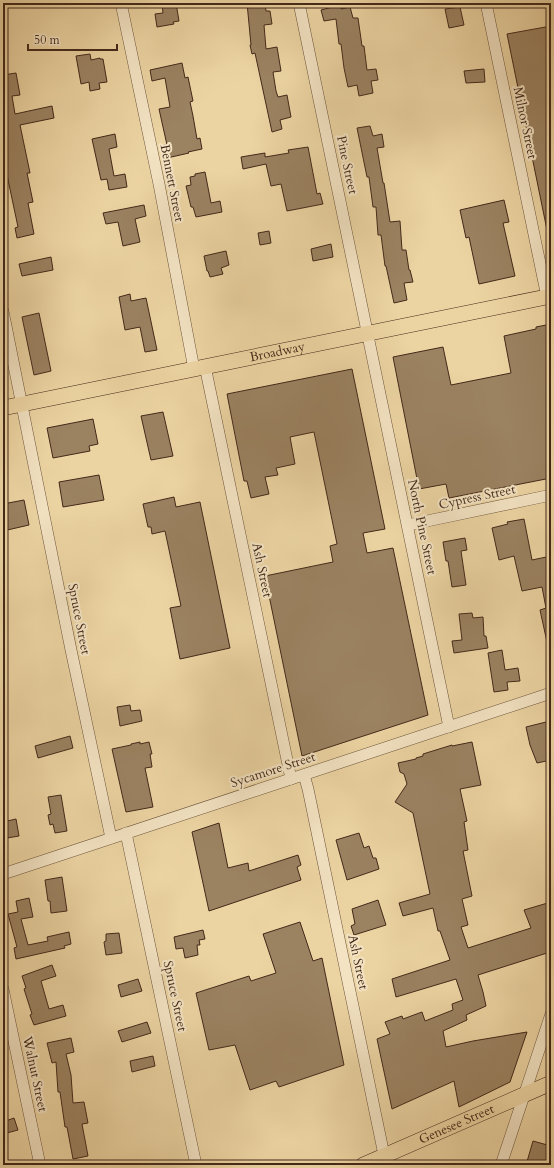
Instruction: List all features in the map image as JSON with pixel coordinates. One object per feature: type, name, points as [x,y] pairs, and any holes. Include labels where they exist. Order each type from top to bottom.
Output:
[{"type":"main road","name":"Broadway","points":[[3,408],[549,296]]},
{"type":"main road","name":"Genesee Street","points":[[363,1165],[551,1083]]},
{"type":"street","name":"Bennett Street","points":[[121,3],[200,368]]},
{"type":"street","name":"Pine Street","points":[[299,3],[367,333]]},
{"type":"street","name":"Milnor Street","points":[[486,3],[549,296]]},
{"type":"street","name":"Spruce Street","points":[[3,311],[71,650],[111,838]]},
{"type":"street","name":"North Pine Street","points":[[367,333],[449,727]]},
{"type":"street","name":"Ash Street","points":[[200,368],[290,779]]},
{"type":"street","name":"Cypress Street","points":[[408,525],[551,495]]},
{"type":"street","name":"Sycamore Street","points":[[3,874],[551,693]]},
{"type":"street","name":"Ash Street","points":[[304,774],[384,1155]]},
{"type":"street","name":"Spruce Street","points":[[126,833],[196,1165]]},
{"type":"street","name":"Walnut Street","points":[[3,989],[40,1165]]},
{"type":"street","points":[[500,1165],[551,1014]]},
{"type":"building","points":[[162,3],[176,3],[179,21],[173,22],[174,24],[157,27],[155,14],[163,13]]},
{"type":"building","points":[[247,3],[265,3],[266,11],[270,11],[272,24],[264,25],[266,49],[277,47],[281,71],[273,72],[276,91],[278,97],[287,95],[291,117],[280,120],[282,129],[272,132],[255,53],[252,54],[250,45]]},
{"type":"building","points":[[340,5],[341,9],[350,7],[353,18],[358,18],[367,70],[376,69],[378,80],[371,81],[373,93],[359,96],[357,85],[348,87],[341,44],[339,44],[336,19],[324,21],[321,10]]},
{"type":"building","points":[[460,7],[464,25],[449,28],[445,9]]},
{"type":"building","points":[[551,26],[551,229],[547,230],[507,34]]},
{"type":"building","points":[[90,54],[91,60],[100,58],[103,59],[107,82],[99,83],[100,89],[90,91],[89,82],[81,84],[76,56]]},
{"type":"building","points":[[182,63],[185,78],[188,77],[193,101],[190,102],[197,139],[200,138],[202,149],[167,158],[164,145],[167,145],[159,109],[170,107],[165,78],[152,81],[150,70]]},
{"type":"building","points":[[484,69],[485,82],[466,83],[464,71]]},
{"type":"building","points":[[16,73],[20,95],[12,96],[15,114],[52,106],[54,118],[20,125],[30,173],[27,173],[33,202],[28,203],[34,234],[17,238],[15,228],[18,227],[3,156],[3,75]]},
{"type":"building","points":[[370,126],[373,136],[382,134],[384,147],[377,148],[390,222],[400,221],[402,250],[406,250],[409,270],[413,282],[404,283],[407,300],[394,303],[385,266],[381,235],[378,235],[376,207],[373,207],[369,177],[367,177],[357,128]]},
{"type":"building","points":[[115,134],[117,147],[109,149],[114,176],[125,174],[127,187],[109,190],[107,179],[101,180],[92,139]]},
{"type":"building","points":[[308,147],[317,194],[320,193],[323,204],[287,211],[281,184],[271,186],[266,164],[243,169],[241,157],[265,153],[265,157],[289,153],[288,150]]},
{"type":"building","points":[[205,172],[211,203],[220,201],[222,212],[196,217],[193,207],[191,207],[186,186],[191,185],[190,177],[195,176],[195,174]]},
{"type":"building","points":[[504,200],[509,222],[503,223],[515,276],[479,284],[469,237],[466,238],[460,210]]},
{"type":"building","points":[[144,205],[146,216],[135,219],[140,242],[123,246],[118,222],[106,224],[103,213]]},
{"type":"building","points":[[269,231],[271,243],[260,245],[258,233]]},
{"type":"building","points":[[331,244],[333,257],[313,261],[311,249]]},
{"type":"building","points":[[226,251],[229,265],[221,268],[223,274],[210,277],[207,271],[204,256]]},
{"type":"building","points":[[51,257],[53,270],[22,276],[19,264]]},
{"type":"building","points":[[130,294],[131,301],[146,298],[157,350],[145,352],[140,327],[125,330],[119,297]]},
{"type":"building","points":[[39,313],[51,371],[34,375],[22,317]]},
{"type":"building","points":[[551,324],[551,478],[449,498],[446,484],[419,489],[393,357],[443,347],[451,385],[511,373],[504,336]]},
{"type":"building","points":[[352,369],[385,529],[363,533],[367,553],[393,548],[428,715],[302,756],[265,576],[333,562],[330,546],[337,544],[314,432],[290,437],[295,464],[276,468],[278,475],[265,477],[269,494],[251,498],[247,481],[244,481],[227,394]]},
{"type":"building","points":[[163,412],[173,456],[151,460],[141,416]]},
{"type":"building","points":[[93,419],[98,444],[89,446],[90,451],[53,458],[47,428]]},
{"type":"building","points":[[99,475],[104,500],[63,507],[59,482]]},
{"type":"building","points":[[174,497],[176,507],[200,502],[230,648],[180,659],[170,608],[181,606],[165,531],[152,534],[151,527],[148,527],[143,504]]},
{"type":"building","points":[[24,500],[29,525],[3,531],[3,504]]},
{"type":"building","points":[[524,519],[532,560],[551,556],[551,642],[547,642],[540,610],[546,608],[542,587],[522,591],[514,556],[499,560],[492,528],[508,524],[507,522]]},
{"type":"building","points":[[465,538],[467,550],[461,551],[466,585],[452,587],[443,542]]},
{"type":"building","points":[[472,613],[473,618],[483,617],[484,636],[486,636],[488,648],[454,653],[452,641],[462,640],[459,614]]},
{"type":"building","points":[[502,650],[505,670],[518,668],[520,681],[507,682],[508,690],[494,692],[488,653]]},
{"type":"building","points":[[130,705],[131,711],[140,710],[142,721],[120,726],[117,707]]},
{"type":"building","points":[[550,721],[551,760],[537,763],[530,745],[526,727]]},
{"type":"building","points":[[70,736],[73,748],[38,758],[35,746]]},
{"type":"building","points":[[140,742],[140,744],[149,742],[152,754],[150,754],[152,767],[145,768],[153,807],[126,812],[112,749]]},
{"type":"building","points":[[472,742],[481,785],[460,789],[467,821],[464,822],[468,850],[463,851],[472,896],[462,899],[468,925],[461,927],[468,948],[531,928],[524,910],[551,902],[551,940],[547,953],[478,975],[486,1006],[466,1015],[467,1020],[443,1031],[446,1047],[527,1032],[510,1082],[459,1107],[454,1081],[392,1109],[377,1039],[390,1034],[385,1022],[402,1016],[403,1019],[422,1012],[425,1021],[453,1010],[452,1004],[463,1000],[456,979],[396,997],[392,979],[450,960],[440,931],[438,931],[433,908],[403,916],[399,903],[430,894],[413,813],[395,802],[407,784],[404,774],[400,772],[398,763],[416,759],[423,756],[423,754],[452,745]]},
{"type":"building","points":[[61,795],[67,831],[55,833],[53,824],[50,825],[48,815],[51,814],[48,797]]},
{"type":"building","points":[[16,819],[19,836],[7,838],[7,836],[3,837],[3,822]]},
{"type":"building","points":[[219,823],[228,868],[248,863],[249,871],[298,855],[301,865],[297,867],[301,880],[209,911],[192,832]]},
{"type":"building","points":[[359,833],[364,848],[369,846],[373,858],[376,858],[379,869],[347,880],[336,840]]},
{"type":"building","points":[[62,877],[67,911],[51,913],[45,880]]},
{"type":"building","points":[[29,898],[33,917],[21,919],[28,945],[48,941],[47,937],[69,932],[71,944],[64,946],[65,948],[16,959],[14,948],[17,947],[8,914],[18,912],[16,901]]},
{"type":"building","points":[[378,900],[386,925],[354,935],[351,926],[355,924],[352,909]]},
{"type":"building","points":[[300,922],[313,961],[322,958],[344,1065],[279,1087],[276,1081],[250,1090],[235,1045],[209,1050],[196,993],[249,976],[251,981],[276,973],[263,934]]},
{"type":"building","points":[[203,930],[205,939],[199,940],[200,945],[197,945],[198,955],[185,958],[183,948],[176,949],[174,937]]},
{"type":"building","points":[[119,933],[122,953],[106,955],[104,942],[106,941],[106,934]]},
{"type":"building","points":[[52,965],[56,976],[41,981],[49,1009],[63,1005],[66,1016],[34,1025],[30,1015],[32,1014],[24,989],[26,988],[22,976]]},
{"type":"building","points":[[138,979],[142,991],[121,997],[118,985]]},
{"type":"building","points":[[147,1022],[151,1033],[122,1042],[118,1031]]},
{"type":"building","points":[[71,1038],[74,1052],[66,1054],[71,1075],[73,1103],[84,1102],[88,1123],[82,1124],[88,1156],[73,1159],[67,1127],[65,1127],[60,1092],[58,1092],[56,1062],[52,1063],[47,1043]]},
{"type":"building","points":[[153,1056],[155,1066],[132,1072],[130,1061]]},
{"type":"building","points":[[14,1118],[18,1130],[3,1134],[3,1122]]},
{"type":"building","points":[[533,1141],[551,1146],[551,1165],[526,1165]]}]
